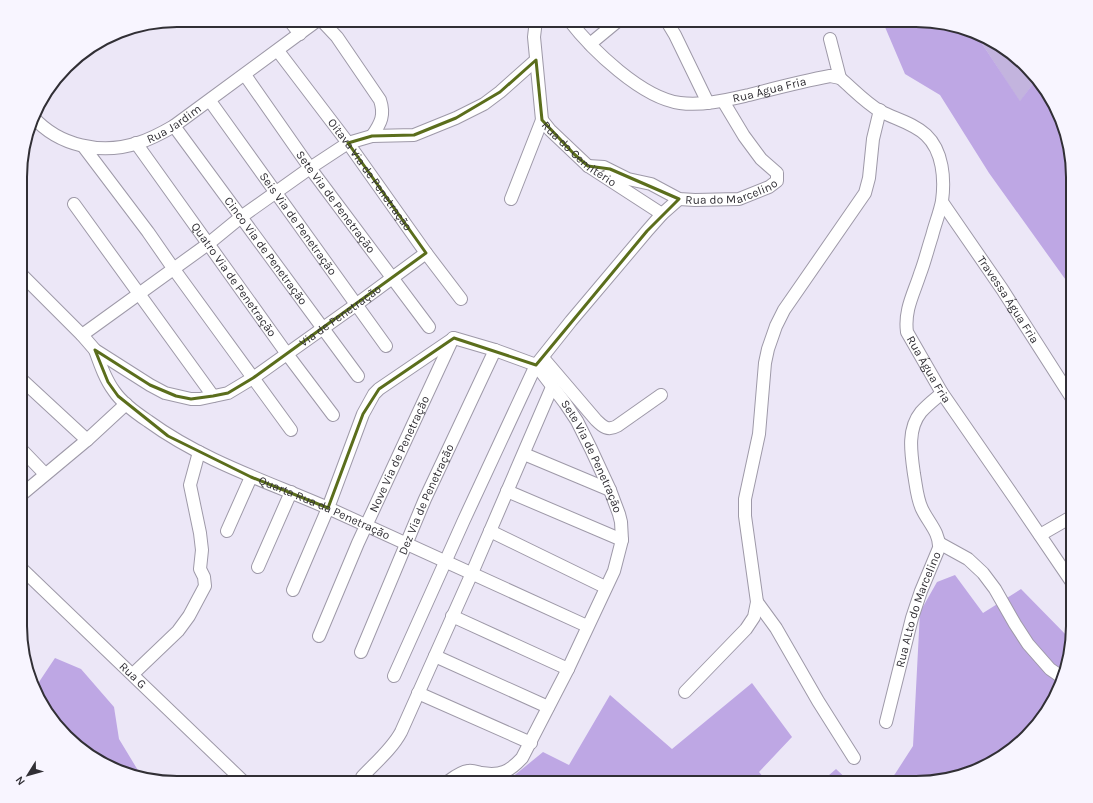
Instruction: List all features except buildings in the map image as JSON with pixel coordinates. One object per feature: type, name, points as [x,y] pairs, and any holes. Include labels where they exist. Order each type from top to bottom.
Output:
[{"type":"street","points":[[294,27],[300,34]]},
{"type":"street","name":"Rua Jardim","points":[[37,121],[48,131],[66,140],[84,146],[110,148],[136,143],[156,136],[174,126],[309,27]]},
{"type":"street","points":[[326,27],[337,37],[380,100],[383,110],[382,117],[372,136]]},
{"type":"street","name":"Rua do Cemitério","points":[[535,27],[534,37],[542,120],[550,130],[588,166],[662,214]]},
{"type":"street","name":"Rua Água Fria","points":[[575,27],[590,44],[621,72],[658,96],[669,100],[679,103],[708,103],[722,101],[830,76],[840,78],[880,110],[898,118],[926,135],[934,145],[940,161],[943,182],[942,202],[920,274],[906,313],[905,322],[907,332],[942,393],[1066,574]]},
{"type":"street","points":[[590,44],[610,27]]},
{"type":"street","points":[[670,27],[708,103]]},
{"type":"street","points":[[830,39],[840,78]]},
{"type":"street","name":"Oitava Via de Penetração","points":[[278,51],[348,143],[426,253],[462,299]]},
{"type":"street","points":[[82,335],[208,244],[241,217],[348,143],[372,136],[414,135],[456,118],[484,104],[536,60]]},
{"type":"street","name":"Sete Via de Penetração","points":[[245,75],[310,168],[429,327]]},
{"type":"street","name":"Seis Via de Penetração","points":[[210,101],[386,346]]},
{"type":"street","name":"Rua do Marcelino","points":[[588,166],[604,167],[628,179],[651,184],[679,199],[739,199],[774,183],[778,179],[777,173],[761,158],[744,136],[722,101]]},
{"type":"street","points":[[685,692],[751,623],[756,611],[757,602],[745,516],[745,499],[759,434],[763,399],[763,371],[768,349],[776,326],[784,310],[865,193],[869,178],[873,139],[880,110]]},
{"type":"street","points":[[511,199],[542,120]]},
{"type":"street","name":"Cinco Via de Penetração","points":[[174,126],[358,376]]},
{"type":"street","name":"Quatro Via de Penetração","points":[[136,143],[287,354],[333,415]]},
{"type":"street","points":[[84,146],[291,430]]},
{"type":"street","points":[[394,676],[445,562],[540,362],[575,316],[662,214],[679,199]]},
{"type":"street","name":"Travessa Água Fria","points":[[942,202],[1002,289],[1066,389]]},
{"type":"street","points":[[74,204],[213,396]]},
{"type":"street","name":"Via de Penetração","points":[[27,280],[95,350],[165,393],[191,399],[228,393],[253,378],[426,253]]},
{"type":"street","points":[[293,590],[328,508],[363,414],[374,394],[386,384],[454,338],[540,362],[596,420],[604,427],[610,429],[617,426],[661,395]]},
{"type":"street","name":"Nove Via de Penetração","points":[[319,636],[358,543],[454,338]]},
{"type":"street","name":"Quarta Rua da Penetração","points":[[95,350],[108,382],[118,396],[142,417],[168,436],[251,478],[291,492],[328,508],[587,626]]},
{"type":"street","name":"Dez Via de Penetração","points":[[361,652],[425,499],[495,350]]},
{"type":"street","name":"Sete Via de Penetração","points":[[456,776],[461,773],[470,771],[495,775],[512,768],[522,758],[568,669],[614,570],[622,540],[621,522],[610,490],[577,421],[552,387],[540,362]]},
{"type":"street","points":[[27,386],[86,440]]},
{"type":"street","points":[[363,776],[398,738],[472,573],[552,387]]},
{"type":"street","name":"Rua ALto do Marcelino","points":[[886,722],[912,618],[924,583],[938,552],[940,543],[921,507],[915,479],[911,442],[912,432],[920,413],[942,393]]},
{"type":"street","points":[[27,489],[86,440],[126,404]]},
{"type":"street","points":[[133,674],[178,631],[189,616],[205,586],[204,577],[200,569],[202,550],[200,533],[190,485],[198,452]]},
{"type":"street","points":[[524,454],[610,490]]},
{"type":"street","points":[[27,455],[45,474]]},
{"type":"street","points":[[227,531],[251,478]]},
{"type":"street","points":[[507,491],[622,540]]},
{"type":"street","points":[[258,567],[291,492]]},
{"type":"street","points":[[1040,535],[1066,520]]},
{"type":"street","points":[[490,531],[605,587]]},
{"type":"street","points":[[940,543],[968,559],[984,573],[996,589],[1028,644],[1050,669],[1058,674]]},
{"type":"street","name":"Rua G","points":[[27,574],[238,776]]},
{"type":"street","points":[[757,602],[776,628],[818,701],[854,758]]},
{"type":"street","points":[[452,616],[568,669]]},
{"type":"street","points":[[435,656],[548,707]]},
{"type":"street","points":[[418,693],[531,743]]},
{"type":"highlighted area","points":[[536,60],[542,120],[574,154],[588,166],[610,169],[679,199],[647,231],[536,365],[454,338],[379,389],[363,414],[328,508],[251,477],[168,436],[118,396],[108,382],[95,350],[150,385],[176,396],[191,399],[228,393],[253,378],[426,253],[348,143],[372,136],[414,135],[456,118],[500,92]]},
{"type":"shaded area","points":[[885,27],[936,28],[974,38],[980,41],[1020,101],[1033,84],[1046,102],[1055,119],[1065,157],[1066,280],[989,173],[940,95],[905,74]]},
{"type":"shaded area","points":[[980,41],[999,52],[1015,64],[1033,84],[1020,102]]},
{"type":"shaded area","points":[[955,575],[983,613],[1021,589],[1066,635],[1061,665],[1055,684],[1041,709],[1029,725],[1015,739],[999,751],[974,765],[955,771],[926,776],[893,776],[913,746],[920,612],[937,582]]},
{"type":"shaded area","points":[[55,658],[81,669],[114,707],[119,739],[138,771],[111,761],[78,739],[64,725],[52,709],[38,684]]},
{"type":"shaded area","points":[[752,683],[792,737],[759,772],[762,776],[514,776],[543,752],[569,765],[610,695],[672,749]]},
{"type":"shaded area","points":[[836,769],[844,776],[828,776]]}]
